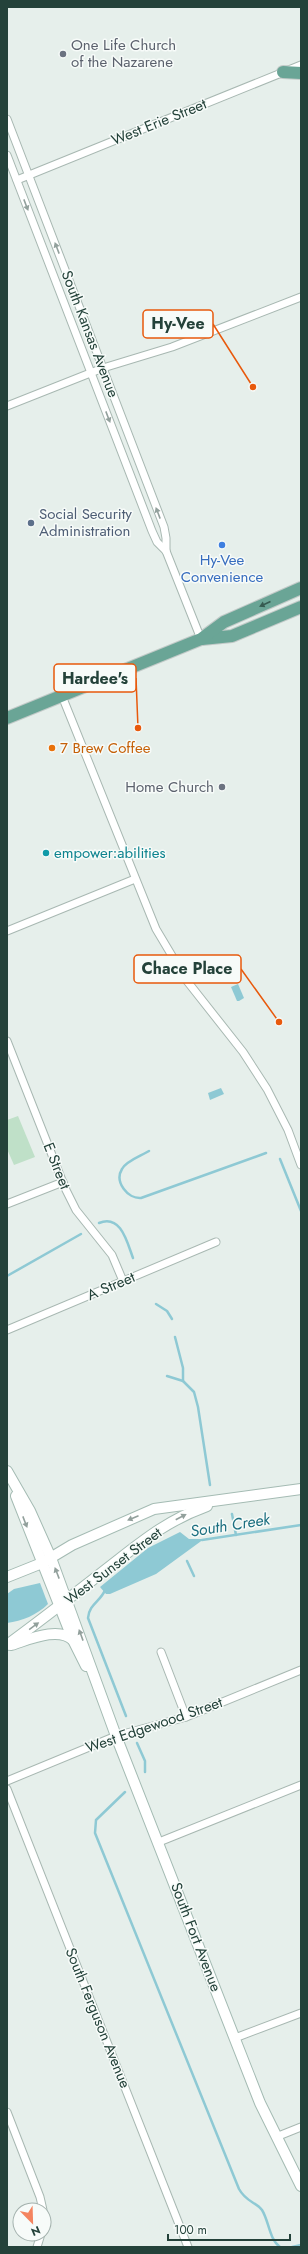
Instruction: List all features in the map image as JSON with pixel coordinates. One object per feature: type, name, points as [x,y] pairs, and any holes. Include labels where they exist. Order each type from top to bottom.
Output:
[{"type":"main road","points":[[283,72],[301,73]]},
{"type":"main road","points":[[7,718],[201,639],[224,622],[301,588]]},
{"type":"main road","points":[[201,639],[232,636],[301,607]]},
{"type":"street","name":"West Erie Street","points":[[17,180],[301,65]]},
{"type":"street","name":"South Kansas Avenue","points":[[7,119],[164,527],[166,551]]},
{"type":"street","name":"South Kansas Avenue","points":[[7,155],[152,531],[166,551],[201,639]]},
{"type":"street","points":[[7,406],[91,372],[172,347],[301,297]]},
{"type":"street","points":[[62,696],[156,929],[198,998],[243,1052],[267,1089],[288,1130],[301,1165]]},
{"type":"street","points":[[7,931],[135,879]]},
{"type":"street","name":"E Street","points":[[7,1041],[63,1182],[76,1210],[112,1255],[123,1281]]},
{"type":"street","points":[[7,1204],[63,1182]]},
{"type":"street","name":"A Street","points":[[7,1330],[216,1242]]},
{"type":"street","name":"South Fort Avenue","points":[[7,1471],[47,1560],[89,1660],[96,1686]]},
{"type":"street","name":"West Sunset Street","points":[[7,1577],[47,1560],[72,1544],[154,1509],[301,1489]]},
{"type":"street","name":"West Sunset Street","points":[[7,1646],[152,1534],[182,1515],[226,1500]]},
{"type":"street","name":"South Fort Avenue","points":[[64,1603],[73,1640],[96,1686],[159,1842],[235,2038],[276,2137],[301,2186]]},
{"type":"street","points":[[7,1646],[52,1634],[65,1634],[73,1640]]},
{"type":"street","points":[[161,1652],[186,1717]]},
{"type":"street","name":"West Edgewood Street","points":[[7,1781],[116,1736],[186,1717],[301,1670]]},
{"type":"street","points":[[159,1842],[301,1785]]},
{"type":"street","name":"South Ferguson Avenue","points":[[7,1789],[188,2247]]},
{"type":"street","points":[[235,2038],[301,2013]]},
{"type":"street","points":[[7,2112],[41,2202]]},
{"type":"street","points":[[276,2137],[301,2127]]},
{"type":"green space","points":[[18,1116],[35,1157],[14,1165],[7,1149],[7,1120]]},
{"type":"water","points":[[238,984],[244,998],[237,1001],[231,987]]},
{"type":"water","points":[[221,1088],[224,1094],[210,1100],[208,1093]]},
{"type":"water","points":[[180,1532],[189,1539],[204,1539],[156,1574],[110,1594],[106,1594],[100,1587],[148,1548]]},
{"type":"water","points":[[40,1583],[48,1604],[29,1617],[7,1623],[7,1594],[14,1589]]},
{"type":"waterway","points":[[149,1151],[124,1166],[120,1174],[121,1184],[124,1189],[127,1193],[136,1198],[141,1198],[266,1153]]},
{"type":"waterway","points":[[280,1159],[301,1211]]},
{"type":"waterway","points":[[99,1223],[107,1221],[113,1222],[118,1226],[122,1231],[133,1258]]},
{"type":"waterway","points":[[7,1276],[81,1234]]},
{"type":"waterway","points":[[156,1304],[167,1311],[172,1319]]},
{"type":"waterway","points":[[175,1337],[183,1368],[183,1381],[194,1392],[198,1407],[210,1485]]},
{"type":"waterway","points":[[167,1376],[183,1381]]},
{"type":"waterway","points":[[232,1514],[236,1535]]},
{"type":"waterway","name":"South Creek","points":[[202,1540],[301,1525]]},
{"type":"waterway","points":[[187,1561],[194,1576]]},
{"type":"waterway","points":[[105,1590],[91,1609],[88,1618],[126,1716]]},
{"type":"waterway","points":[[137,1743],[145,1761],[145,1772]]},
{"type":"waterway","points":[[125,1792],[96,1820],[95,1833],[239,2189],[245,2197],[262,2210],[271,2235],[276,2244],[280,2247]]},
{"type":"waterway","points":[[292,2247],[301,2245]]},
{"type":"place","name":"One Life Church of the Nazarene","points":[[63,54]]},
{"type":"place","name":"Hy-Vee","points":[[253,387]]},
{"type":"place","name":"Social Security Administration","points":[[31,523]]},
{"type":"place","name":"Hy-Vee Convenience","points":[[222,545]]},
{"type":"place","name":"Hardee's","points":[[138,728]]},
{"type":"place","name":"7 Brew Coffee","points":[[52,748]]},
{"type":"place","name":"Home Church","points":[[222,787]]},
{"type":"place","name":"empower:abilities","points":[[46,853]]},
{"type":"place","name":"Chace Place","points":[[279,1022]]}]
